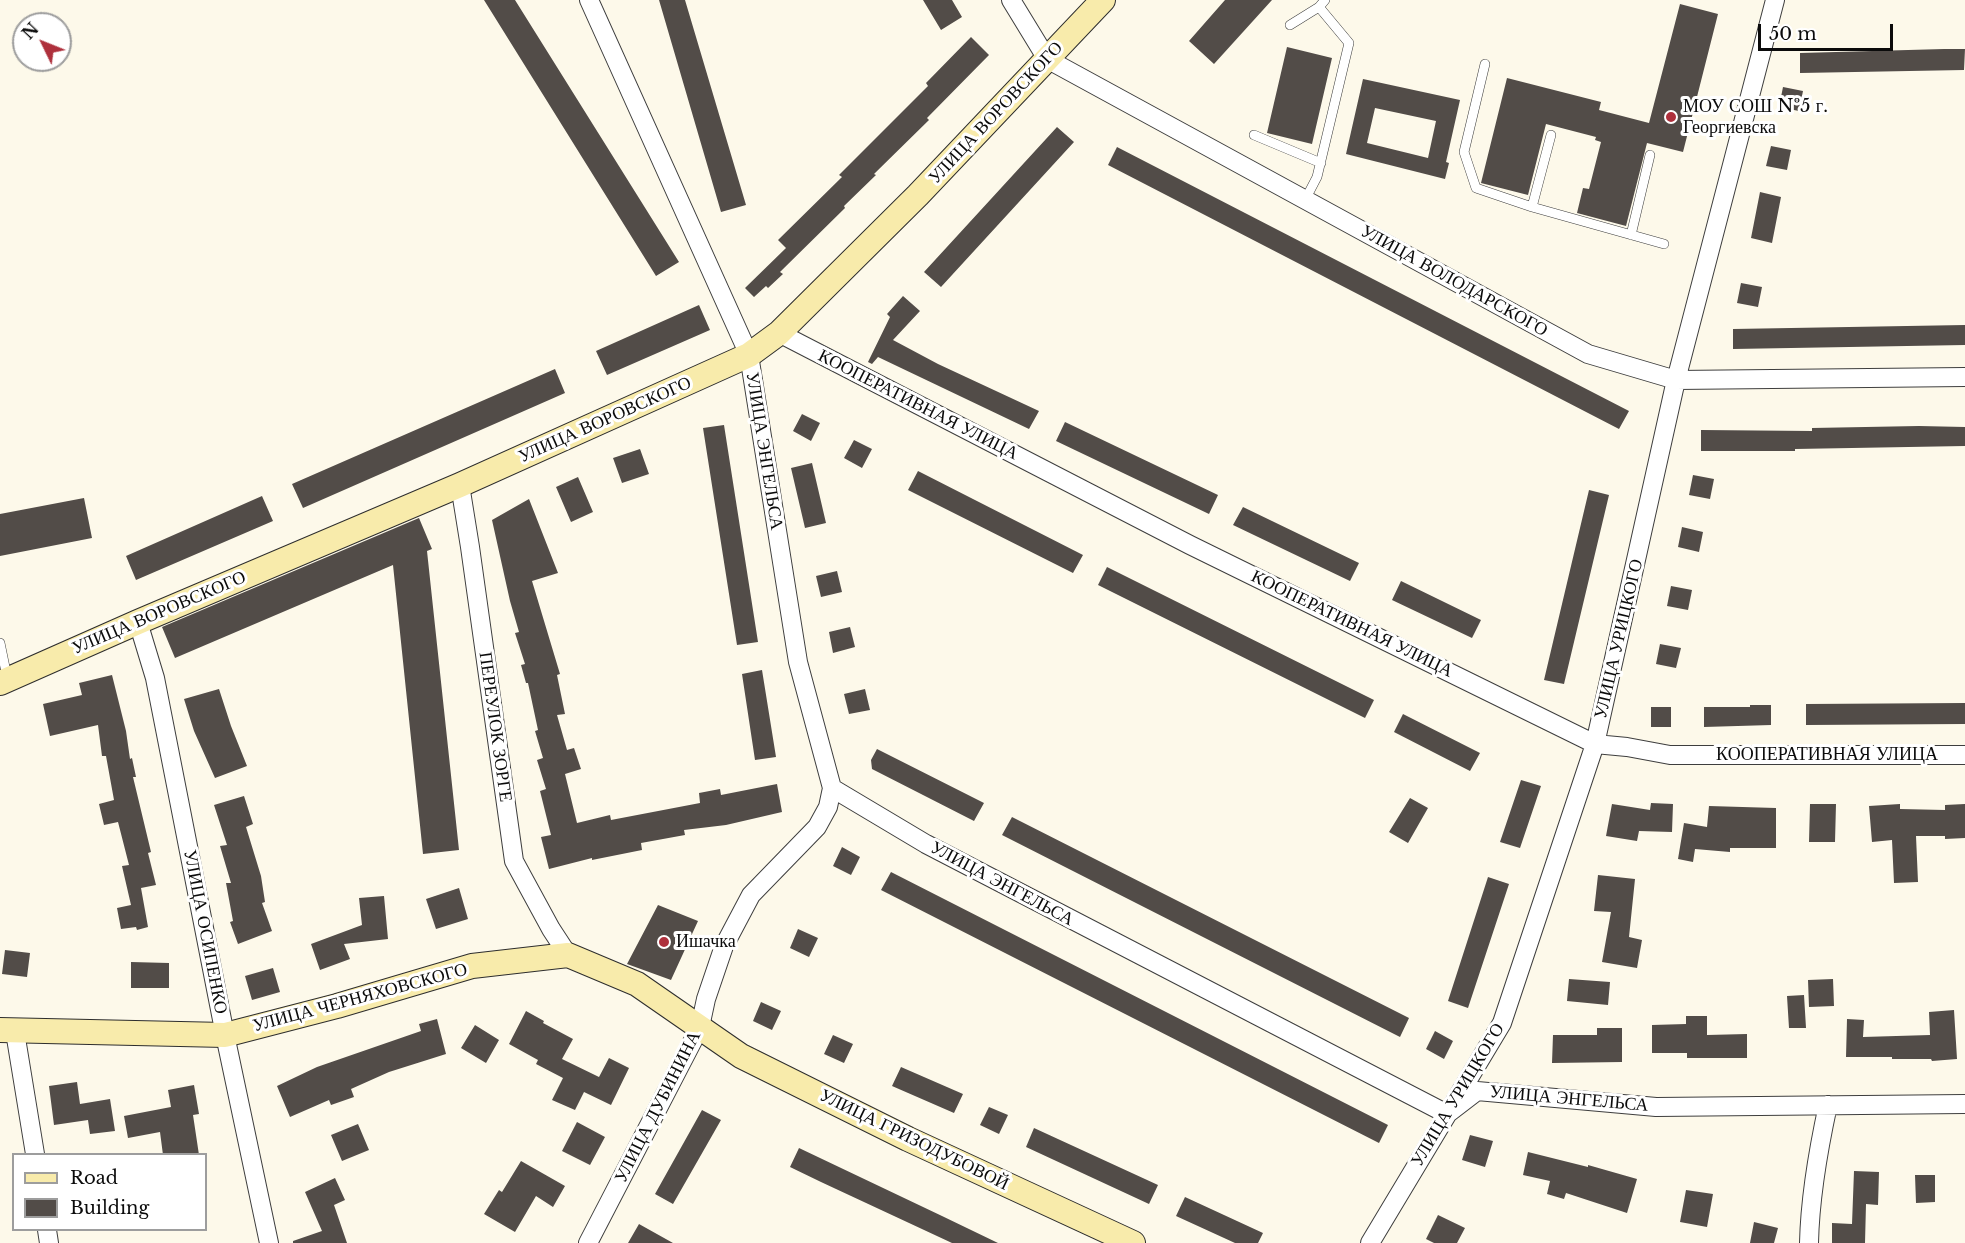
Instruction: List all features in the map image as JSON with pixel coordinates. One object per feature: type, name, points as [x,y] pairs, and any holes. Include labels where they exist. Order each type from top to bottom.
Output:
[{"type":"street","name":"УЛИЦА ЭНГЕЛЬСА","points":[[589,0],[749,355],[798,662],[832,788],[926,844],[1447,1114],[1477,1091],[1656,1107],[1965,1104]]},
{"type":"street","name":"УЛИЦА ВОЛОДАРСКОГО","points":[[1011,0],[1047,59],[1588,354],[1676,380],[1965,377]]},
{"type":"street","name":"УЛИЦА ВОРОВСКОГО","points":[[4,681],[459,485],[749,355],[779,333],[918,195],[1103,0]]},
{"type":"street","name":"УЛИЦА УРИЦКОГО","points":[[1370,1243],[1502,1023],[1595,744],[1676,380],[1775,0]]},
{"type":"street","name":"КООПЕРАТИВНАЯ УЛИЦА","points":[[779,333],[1190,544],[1595,744],[1627,747],[1670,756],[1965,755]]},
{"type":"street","name":"ПЕРЕУЛОК ЗОРГЕ","points":[[459,485],[470,547],[514,861],[550,929],[568,955]]},
{"type":"street","name":"УЛИЦА ОСИПЕНКО","points":[[138,622],[155,678],[225,1035],[269,1243]]},
{"type":"street","name":"УЛИЦА ДУБИНИНА","points":[[588,1243],[700,1027],[706,999],[724,946],[751,895],[817,827],[828,807],[832,788]]},
{"type":"street","name":"УЛИЦА ЧЕРНЯХОВСКОГО","points":[[8,1031],[225,1035],[472,966],[568,955],[637,984],[700,1027]]},
{"type":"street","name":"УЛИЦА ГРИЗОДУБОВОЙ","points":[[700,1027],[741,1056],[908,1139],[1133,1243]]},
{"type":"street","points":[[8,1031],[35,1153]]},
{"type":"street","points":[[1809,1243],[1809,1208],[1828,1105]]},
{"type":"lane","points":[[1290,25],[1322,4],[1349,43],[1321,163],[1317,177],[1305,200]]},
{"type":"lane","points":[[1485,64],[1464,152],[1476,188],[1532,207],[1664,244]]},
{"type":"lane","points":[[1254,135],[1321,163]]},
{"type":"lane","points":[[1532,207],[1551,135]]},
{"type":"lane","points":[[1631,235],[1650,155]]},
{"type":"lane","points":[[0,643],[4,681]]},
{"type":"building","points":[[484,0],[515,0],[679,262],[656,276]]},
{"type":"building","points":[[659,0],[685,0],[746,205],[721,212]]},
{"type":"building","points":[[923,0],[952,0],[962,17],[941,30]]},
{"type":"building","points":[[1225,0],[1272,0],[1214,64],[1189,41]]},
{"type":"building","name":"МОУ СОШ №5 г. Георгиевска","points":[[1680,4],[1718,14],[1683,152],[1647,143],[1626,226],[1577,213],[1583,188],[1589,189],[1601,142],[1595,140],[1596,137],[1546,124],[1528,195],[1481,183],[1507,78],[1601,102],[1599,110],[1649,123]]},
{"type":"building","points":[[971,37],[989,55],[927,118],[929,120],[874,174],[876,175],[844,206],[845,208],[780,272],[783,274],[754,297],[745,288],[786,248],[778,240],[842,177],[839,175],[928,86],[926,83]]},
{"type":"building","points":[[1287,47],[1332,58],[1312,144],[1267,133]]},
{"type":"building","points":[[1965,49],[1964,70],[1800,73],[1800,53]]},
{"type":"building","points":[[1363,79],[1460,100],[1446,162],[1449,163],[1445,179],[1346,154]],"holes":[[[1375,108],[1436,121],[1428,158],[1367,143]]]},
{"type":"building","points":[[1783,87],[1803,91],[1799,111],[1779,107]]},
{"type":"building","points":[[1057,127],[1074,142],[941,287],[924,272]]},
{"type":"building","points":[[1771,146],[1791,150],[1787,170],[1766,166]]},
{"type":"building","points":[[1117,147],[1629,411],[1619,429],[1108,165]]},
{"type":"building","points":[[1760,192],[1781,197],[1772,243],[1751,238]]},
{"type":"building","points":[[1741,283],[1762,287],[1758,307],[1737,303]]},
{"type":"building","points":[[903,296],[920,311],[893,340],[938,364],[1039,411],[1029,429],[878,357],[872,364],[868,362],[890,317],[887,314]]},
{"type":"building","points":[[699,305],[710,330],[607,375],[596,351]]},
{"type":"building","points":[[1965,325],[1965,345],[1733,349],[1733,329]]},
{"type":"building","points":[[555,369],[565,393],[303,508],[292,484]]},
{"type":"building","points":[[802,414],[820,423],[811,441],[793,431]]},
{"type":"building","points":[[1065,422],[1218,495],[1209,514],[1056,441]]},
{"type":"building","points":[[724,425],[758,642],[737,645],[703,428]]},
{"type":"building","points":[[1965,427],[1965,446],[1701,451],[1701,430],[1812,431],[1812,428]]},
{"type":"building","points":[[854,440],[872,449],[862,468],[844,458]]},
{"type":"building","points":[[640,449],[649,474],[622,483],[613,458]]},
{"type":"building","points":[[812,463],[826,523],[805,528],[791,468]]},
{"type":"building","points":[[918,471],[1083,555],[1073,573],[908,490]]},
{"type":"building","points":[[1693,475],[1714,479],[1710,499],[1689,495]]},
{"type":"building","points":[[578,477],[593,512],[571,522],[556,487]]},
{"type":"building","points":[[1589,490],[1609,495],[1564,684],[1544,680]]},
{"type":"building","points":[[262,496],[273,521],[136,580],[126,556]]},
{"type":"building","points":[[84,498],[92,538],[0,556],[0,514]]},
{"type":"building","points":[[529,499],[558,573],[532,581],[560,674],[557,675],[565,714],[557,715],[567,750],[574,748],[581,769],[565,774],[577,823],[610,815],[611,820],[700,803],[699,793],[720,789],[721,795],[777,784],[782,812],[726,825],[684,830],[685,835],[641,843],[642,850],[592,860],[592,858],[549,869],[541,837],[551,835],[540,791],[546,789],[537,760],[543,758],[535,731],[538,730],[528,683],[526,683],[521,665],[525,664],[515,633],[519,632],[492,520]]},
{"type":"building","points":[[1243,507],[1359,563],[1350,581],[1233,525]]},
{"type":"building","points":[[419,518],[432,549],[427,551],[459,850],[423,854],[393,565],[175,658],[162,627]]},
{"type":"building","points":[[1682,527],[1703,532],[1699,552],[1678,547]]},
{"type":"building","points":[[1107,567],[1374,700],[1365,718],[1098,585]]},
{"type":"building","points":[[837,571],[842,592],[821,597],[816,576]]},
{"type":"building","points":[[1401,581],[1481,620],[1472,638],[1392,600]]},
{"type":"building","points":[[1671,586],[1692,590],[1688,610],[1667,606]]},
{"type":"building","points":[[850,627],[855,647],[833,653],[829,632]]},
{"type":"building","points":[[1660,644],[1681,648],[1676,668],[1656,664]]},
{"type":"building","points":[[762,670],[776,757],[755,760],[742,674]]},
{"type":"building","points":[[112,675],[136,777],[133,777],[151,852],[148,853],[156,885],[141,888],[148,927],[137,930],[136,927],[121,929],[117,908],[131,905],[122,866],[129,865],[118,822],[104,825],[99,804],[114,800],[106,756],[102,756],[98,725],[50,736],[43,704],[82,695],[79,683]]},
{"type":"building","points":[[219,689],[247,766],[215,778],[194,731],[184,699]]},
{"type":"building","points":[[865,689],[870,710],[849,714],[844,694]]},
{"type":"building","points":[[1965,703],[1965,724],[1806,725],[1806,704]]},
{"type":"building","points":[[1750,705],[1771,705],[1771,725],[1704,727],[1704,707],[1750,707]]},
{"type":"building","points":[[1651,707],[1671,707],[1671,727],[1651,727]]},
{"type":"building","points":[[1403,714],[1480,753],[1470,771],[1394,732]]},
{"type":"building","points":[[877,749],[984,803],[974,821],[872,769],[871,760]]},
{"type":"building","points":[[1521,780],[1541,786],[1520,848],[1500,842]]},
{"type":"building","points":[[244,796],[253,824],[246,827],[261,876],[265,902],[262,903],[272,931],[238,944],[230,922],[233,921],[226,883],[231,883],[220,846],[227,845],[214,805]]},
{"type":"building","points":[[1410,798],[1428,808],[1408,843],[1389,832]]},
{"type":"building","points":[[1651,803],[1673,804],[1672,832],[1639,831],[1637,841],[1606,836],[1612,804],[1650,810]]},
{"type":"building","points":[[1810,804],[1836,804],[1835,842],[1809,842]]},
{"type":"building","points":[[1900,804],[1900,809],[1945,810],[1945,805],[1965,804],[1965,838],[1945,839],[1945,836],[1916,836],[1918,882],[1894,883],[1892,840],[1872,842],[1869,806]]},
{"type":"building","points":[[1709,806],[1776,808],[1776,848],[1730,848],[1730,852],[1695,849],[1693,862],[1678,859],[1684,823],[1707,827]]},
{"type":"building","points":[[1012,817],[1409,1018],[1400,1037],[1002,835]]},
{"type":"building","points":[[842,847],[860,857],[851,875],[833,866]]},
{"type":"building","points":[[891,872],[1388,1125],[1379,1143],[881,890]]},
{"type":"building","points":[[1598,875],[1635,879],[1629,937],[1642,940],[1637,968],[1602,962],[1611,912],[1594,911]]},
{"type":"building","points":[[1488,877],[1509,884],[1468,1008],[1448,1001]]},
{"type":"building","points":[[459,888],[468,919],[436,929],[426,899]]},
{"type":"building","points":[[384,896],[388,939],[344,944],[350,959],[320,970],[311,944],[362,925],[359,898]]},
{"type":"building","name":"Ишачка","points":[[658,905],[698,921],[671,980],[627,964]]},
{"type":"building","points":[[798,929],[818,938],[809,957],[790,948]]},
{"type":"building","points":[[5,950],[30,953],[27,977],[2,974]]},
{"type":"building","points":[[131,962],[169,963],[169,988],[131,988]]},
{"type":"building","points":[[273,968],[280,992],[252,1000],[245,976]]},
{"type":"building","points":[[1569,979],[1610,982],[1608,1005],[1567,1001]]},
{"type":"building","points":[[1833,979],[1834,1006],[1809,1007],[1808,980]]},
{"type":"building","points":[[1804,995],[1806,1028],[1789,1028],[1787,996]]},
{"type":"building","points":[[761,1002],[781,1011],[772,1030],[753,1021]]},
{"type":"building","points":[[1954,1010],[1957,1059],[1932,1061],[1931,1059],[1892,1059],[1892,1057],[1846,1057],[1847,1019],[1864,1020],[1863,1037],[1930,1035],[1929,1012]]},
{"type":"building","points":[[526,1011],[573,1039],[562,1059],[599,1077],[609,1058],[629,1068],[611,1105],[584,1092],[575,1110],[552,1100],[563,1078],[536,1064],[538,1060],[509,1044]]},
{"type":"building","points":[[1686,1016],[1707,1016],[1707,1035],[1747,1034],[1747,1058],[1687,1058],[1687,1053],[1652,1053],[1652,1025],[1686,1024]]},
{"type":"building","points":[[437,1019],[446,1054],[389,1072],[351,1089],[354,1097],[331,1105],[329,1100],[290,1117],[277,1086],[317,1067],[421,1031],[419,1024]]},
{"type":"building","points":[[475,1025],[499,1040],[486,1063],[461,1048]]},
{"type":"building","points":[[1597,1028],[1622,1028],[1622,1062],[1552,1063],[1553,1035],[1597,1035]]},
{"type":"building","points":[[1435,1031],[1453,1041],[1444,1059],[1426,1049]]},
{"type":"building","points":[[833,1035],[853,1044],[844,1063],[824,1054]]},
{"type":"building","points":[[901,1067],[963,1094],[954,1113],[892,1086]]},
{"type":"building","points":[[77,1082],[80,1104],[110,1099],[115,1131],[90,1134],[88,1120],[54,1125],[49,1086]]},
{"type":"building","points":[[194,1085],[199,1114],[193,1115],[199,1153],[163,1153],[160,1132],[128,1138],[124,1116],[171,1107],[168,1090]]},
{"type":"building","points":[[989,1107],[1008,1115],[999,1134],[980,1125]]},
{"type":"building","points":[[702,1110],[721,1120],[673,1204],[655,1194]]},
{"type":"building","points":[[577,1122],[605,1137],[590,1165],[562,1151]]},
{"type":"building","points":[[358,1124],[369,1150],[342,1161],[331,1135]]},
{"type":"building","points":[[1034,1128],[1158,1185],[1149,1204],[1026,1147]]},
{"type":"building","points":[[1470,1135],[1493,1141],[1485,1167],[1462,1160]]},
{"type":"building","points":[[799,1148],[998,1243],[952,1243],[821,1182],[790,1167]]},
{"type":"building","points":[[1528,1152],[1588,1167],[1588,1165],[1637,1179],[1627,1213],[1566,1193],[1564,1199],[1547,1194],[1550,1181],[1523,1175]]},
{"type":"building","points":[[521,1161],[565,1186],[553,1207],[536,1196],[515,1232],[484,1214],[499,1190],[502,1192]]},
{"type":"building","points":[[1854,1171],[1879,1172],[1878,1205],[1866,1204],[1865,1243],[1832,1243],[1832,1223],[1852,1224]]},
{"type":"building","points":[[1915,1175],[1935,1175],[1935,1202],[1916,1203]]},
{"type":"building","points":[[335,1178],[345,1200],[334,1205],[347,1243],[293,1243],[293,1241],[322,1231],[305,1192]]},
{"type":"building","points":[[1686,1190],[1713,1194],[1707,1227],[1680,1222]]},
{"type":"building","points":[[1185,1197],[1263,1233],[1258,1243],[1235,1243],[1176,1216]]},
{"type":"building","points":[[1438,1215],[1465,1228],[1457,1243],[1434,1243],[1426,1239]]},
{"type":"building","points":[[1754,1222],[1778,1228],[1774,1243],[1750,1243]]},
{"type":"building","points":[[639,1224],[673,1243],[628,1243]]},
{"type":"place","name":"МОУ СОШ №5 г. Георгиевска","points":[[1671,117]]},
{"type":"place","name":"Ишачка","points":[[664,942]]}]
